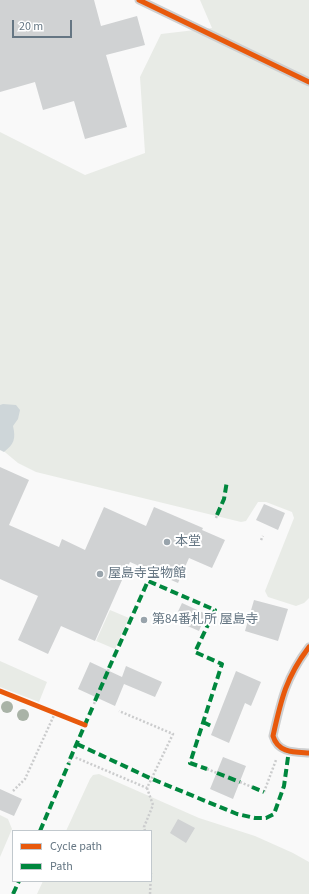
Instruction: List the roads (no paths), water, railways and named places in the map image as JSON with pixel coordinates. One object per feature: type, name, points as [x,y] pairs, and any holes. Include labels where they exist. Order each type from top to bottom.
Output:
[{"type":"lane","points":[[139,0],[309,82]]},
{"type":"lane","points":[[309,647],[291,673],[284,690],[273,736],[276,744],[281,748],[309,753]]},
{"type":"place","name":"本堂","points":[[167,542]]},
{"type":"place","name":"屋島寺宝物館","points":[[100,574]]},
{"type":"place","name":"第84番札所 屋島寺","points":[[144,620]]}]
